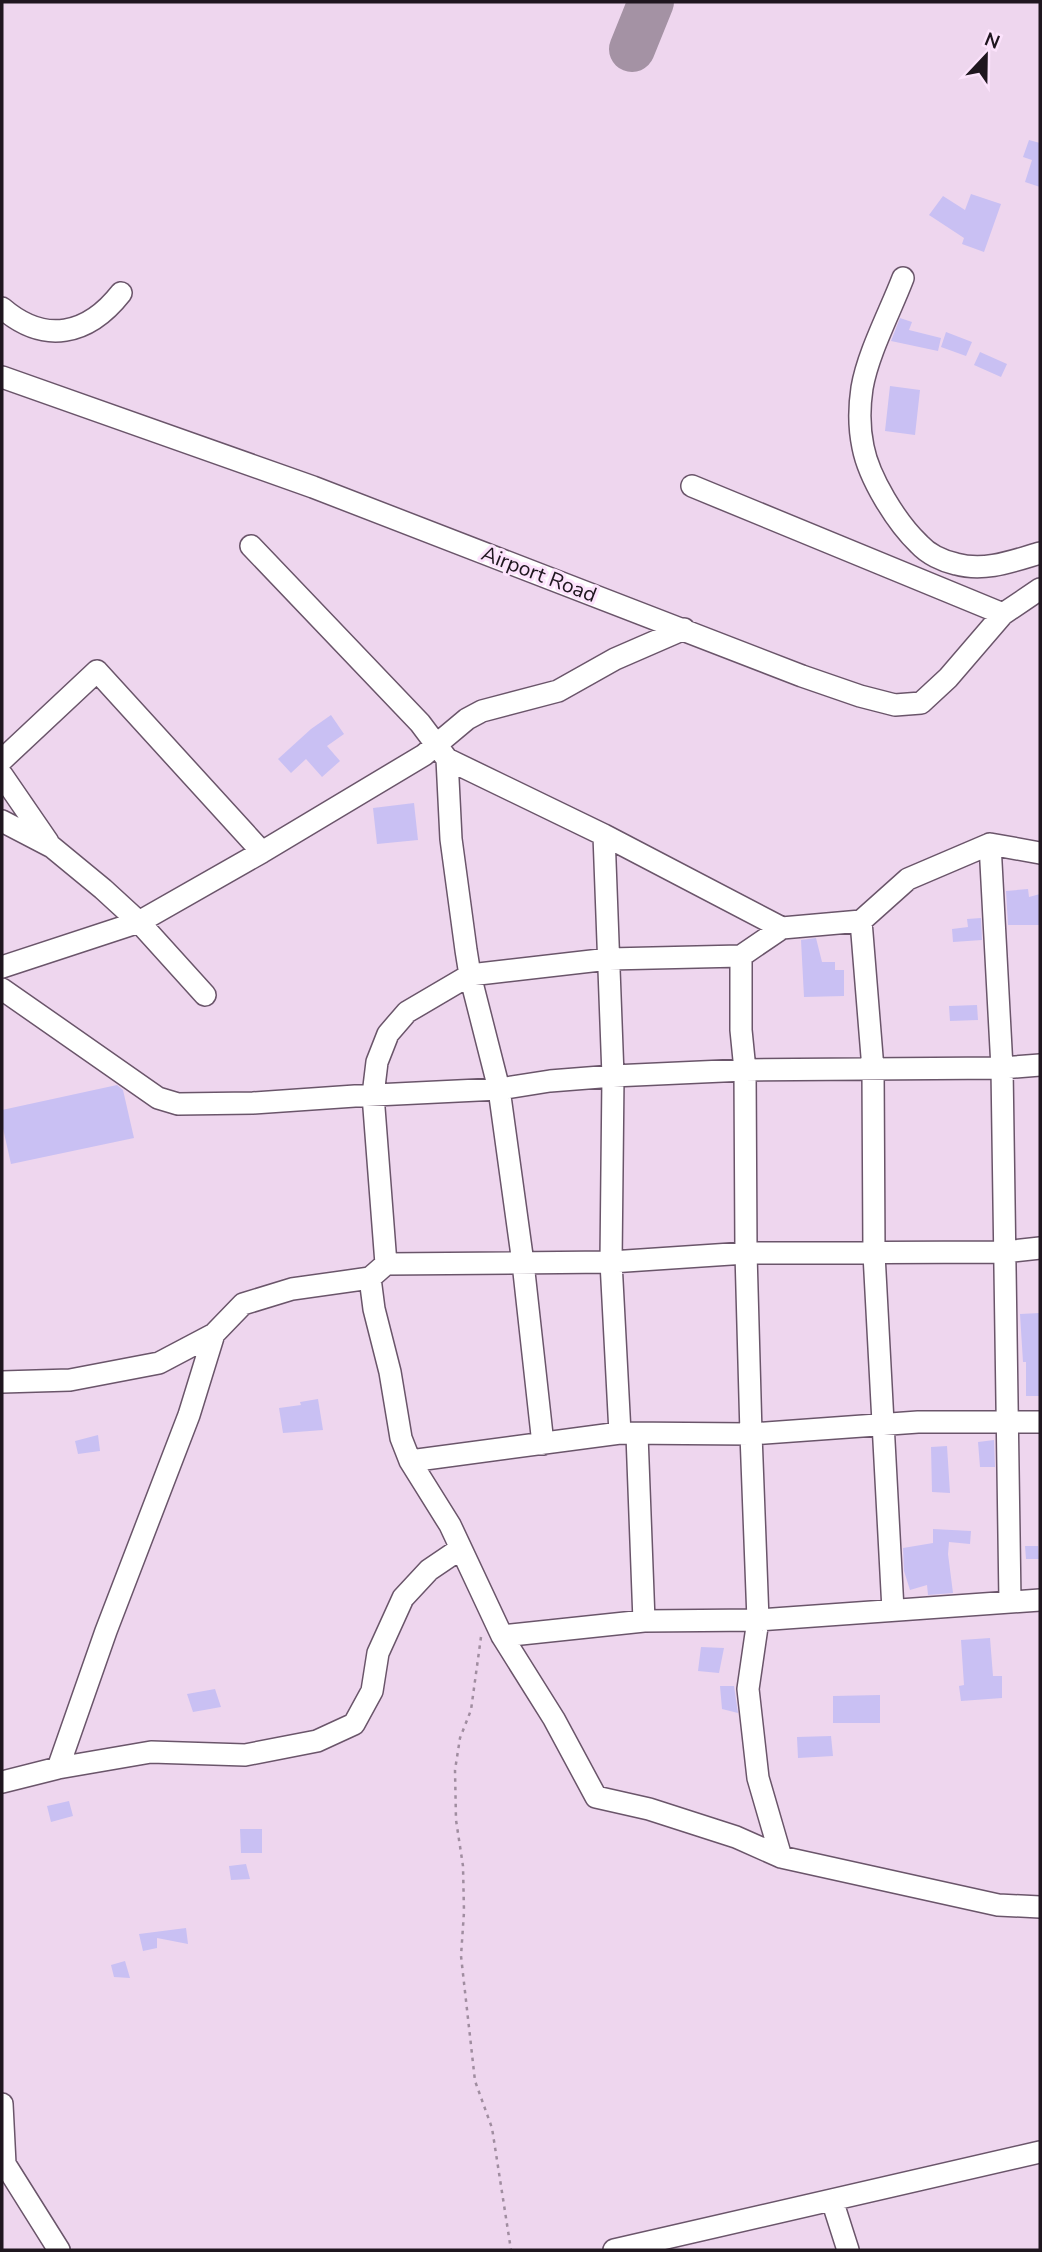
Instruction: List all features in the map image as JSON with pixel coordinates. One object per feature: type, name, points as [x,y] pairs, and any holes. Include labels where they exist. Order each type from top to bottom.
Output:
[{"type":"street","points":[[904,278],[862,386],[859,417],[863,448],[873,478],[920,545],[937,557],[957,565],[977,567],[997,565],[1040,553]]},
{"type":"street","points":[[2,308],[20,322],[40,330],[62,331],[86,325],[106,312],[121,293]]},
{"type":"street","name":"Airport Road","points":[[2,377],[313,486],[802,676],[895,705],[921,703],[961,663],[1003,614],[1040,589]]},
{"type":"street","points":[[692,486],[1003,614]]},
{"type":"street","points":[[251,546],[442,752],[782,928]]},
{"type":"street","points":[[2,967],[139,922],[442,752],[467,719],[482,711],[558,691],[615,659],[684,629]]},
{"type":"street","points":[[2,760],[97,671],[262,852]]},
{"type":"street","points":[[442,752],[470,975],[499,1089],[523,1263],[543,1444]]},
{"type":"street","points":[[2,775],[52,847]]},
{"type":"street","points":[[2,821],[52,847],[103,888],[139,922],[205,995]]},
{"type":"street","points":[[604,835],[613,1076],[611,1262],[629,1434],[644,1620]]},
{"type":"street","points":[[1040,853],[990,844],[908,879],[860,922],[782,928],[741,956],[609,959],[470,975],[407,1012],[388,1034],[377,1062],[373,1095],[378,1271],[374,1308],[390,1372],[401,1438],[410,1461],[450,1525],[502,1636],[554,1718],[596,1797],[674,1817],[736,1837],[781,1857],[998,1905],[1040,1907]]},
{"type":"street","points":[[990,844],[1002,1068],[1010,1602]]},
{"type":"street","points":[[860,922],[873,1069],[874,1254],[893,1610]]},
{"type":"street","points":[[741,956],[746,1253],[758,1620],[748,1689],[758,1778],[781,1857]]},
{"type":"street","points":[[2,989],[158,1098],[178,1104],[253,1103],[499,1089],[550,1081],[613,1076],[745,1070],[1002,1068],[1040,1065]]},
{"type":"street","points":[[2,1382],[69,1380],[159,1363],[214,1334],[243,1304],[292,1289],[378,1271],[523,1263],[611,1262],[746,1253],[1004,1252],[1040,1248]]},
{"type":"street","points":[[58,1768],[106,1631],[190,1415],[214,1334]]},
{"type":"street","points":[[410,1461],[629,1434],[751,1434],[918,1422],[1040,1422]]},
{"type":"street","points":[[2,1782],[58,1768],[151,1752],[245,1755],[317,1741],[354,1724],[372,1691],[378,1653],[404,1598],[429,1570],[460,1549]]},
{"type":"street","points":[[502,1636],[644,1620],[758,1620],[1040,1600]]},
{"type":"street","points":[[2,2104],[5,2164],[59,2250]]},
{"type":"street","points":[[622,2249],[1040,2152]]},
{"type":"street","points":[[832,2200],[848,2250]]},
{"type":"path","points":[[486,1602],[471,1710],[460,1738],[455,1770],[457,1820],[463,1866],[461,1956],[475,2081],[492,2127],[511,2250]]},
{"type":"building","points":[[1029,140],[1040,143],[1040,187],[1025,182],[1032,160],[1023,157]]},
{"type":"building","points":[[971,194],[1001,204],[984,252],[962,244],[964,238],[929,215],[943,196],[965,210]]},
{"type":"building","points":[[900,318],[912,322],[909,330],[941,338],[938,351],[891,341]]},
{"type":"building","points":[[946,332],[972,342],[966,356],[941,347]]},
{"type":"building","points":[[980,352],[1007,364],[1001,377],[974,365]]},
{"type":"building","points":[[890,386],[920,390],[915,435],[885,431]]},
{"type":"building","points":[[331,715],[344,734],[327,746],[340,761],[322,777],[306,759],[291,773],[278,759]]},
{"type":"building","points":[[414,803],[418,840],[377,844],[373,808]]},
{"type":"building","points":[[1028,889],[1029,897],[1040,894],[1040,925],[1008,925],[1006,891]]},
{"type":"building","points":[[981,918],[982,940],[953,942],[952,929],[968,927],[967,919]]},
{"type":"building","points":[[816,938],[822,962],[835,962],[835,970],[844,970],[844,996],[804,997],[801,940]]},
{"type":"building","points":[[977,1005],[978,1020],[950,1021],[949,1006]]},
{"type":"building","points":[[117,1085],[123,1090],[134,1138],[11,1164],[2,1124],[2,1110]]},
{"type":"building","points":[[1040,1313],[1040,1396],[1026,1396],[1026,1362],[1023,1362],[1020,1314]]},
{"type":"building","points":[[318,1399],[323,1430],[283,1433],[279,1408]]},
{"type":"building","points":[[98,1435],[100,1451],[78,1454],[75,1441]]},
{"type":"building","points":[[994,1440],[995,1467],[980,1467],[978,1442]]},
{"type":"building","points":[[947,1446],[950,1493],[932,1492],[931,1447]]},
{"type":"building","points":[[933,1529],[971,1531],[970,1544],[949,1542],[953,1593],[928,1595],[927,1585],[910,1590],[904,1571],[903,1548],[933,1543]]},
{"type":"building","points":[[1025,1546],[1038,1546],[1039,1559],[1026,1559]]},
{"type":"building","points":[[990,1638],[993,1676],[1002,1676],[1002,1698],[961,1701],[959,1686],[964,1685],[961,1640]]},
{"type":"building","points":[[701,1647],[724,1648],[719,1673],[698,1671]]},
{"type":"building","points":[[720,1686],[734,1686],[738,1713],[722,1709]]},
{"type":"building","points":[[215,1689],[221,1707],[193,1712],[187,1694]]},
{"type":"building","points":[[880,1695],[880,1723],[833,1723],[833,1696]]},
{"type":"building","points":[[831,1736],[833,1756],[798,1758],[797,1737]]},
{"type":"building","points":[[69,1801],[73,1816],[51,1822],[47,1806]]},
{"type":"building","points":[[240,1829],[262,1829],[262,1853],[241,1853]]},
{"type":"building","points":[[246,1864],[250,1879],[231,1880],[229,1866]]},
{"type":"building","points":[[186,1928],[188,1944],[157,1938],[157,1948],[143,1951],[139,1934]]},
{"type":"building","points":[[125,1961],[130,1978],[114,1977],[111,1965]]},
{"type":"taxiway","points":[[632,49],[651,2]]}]
